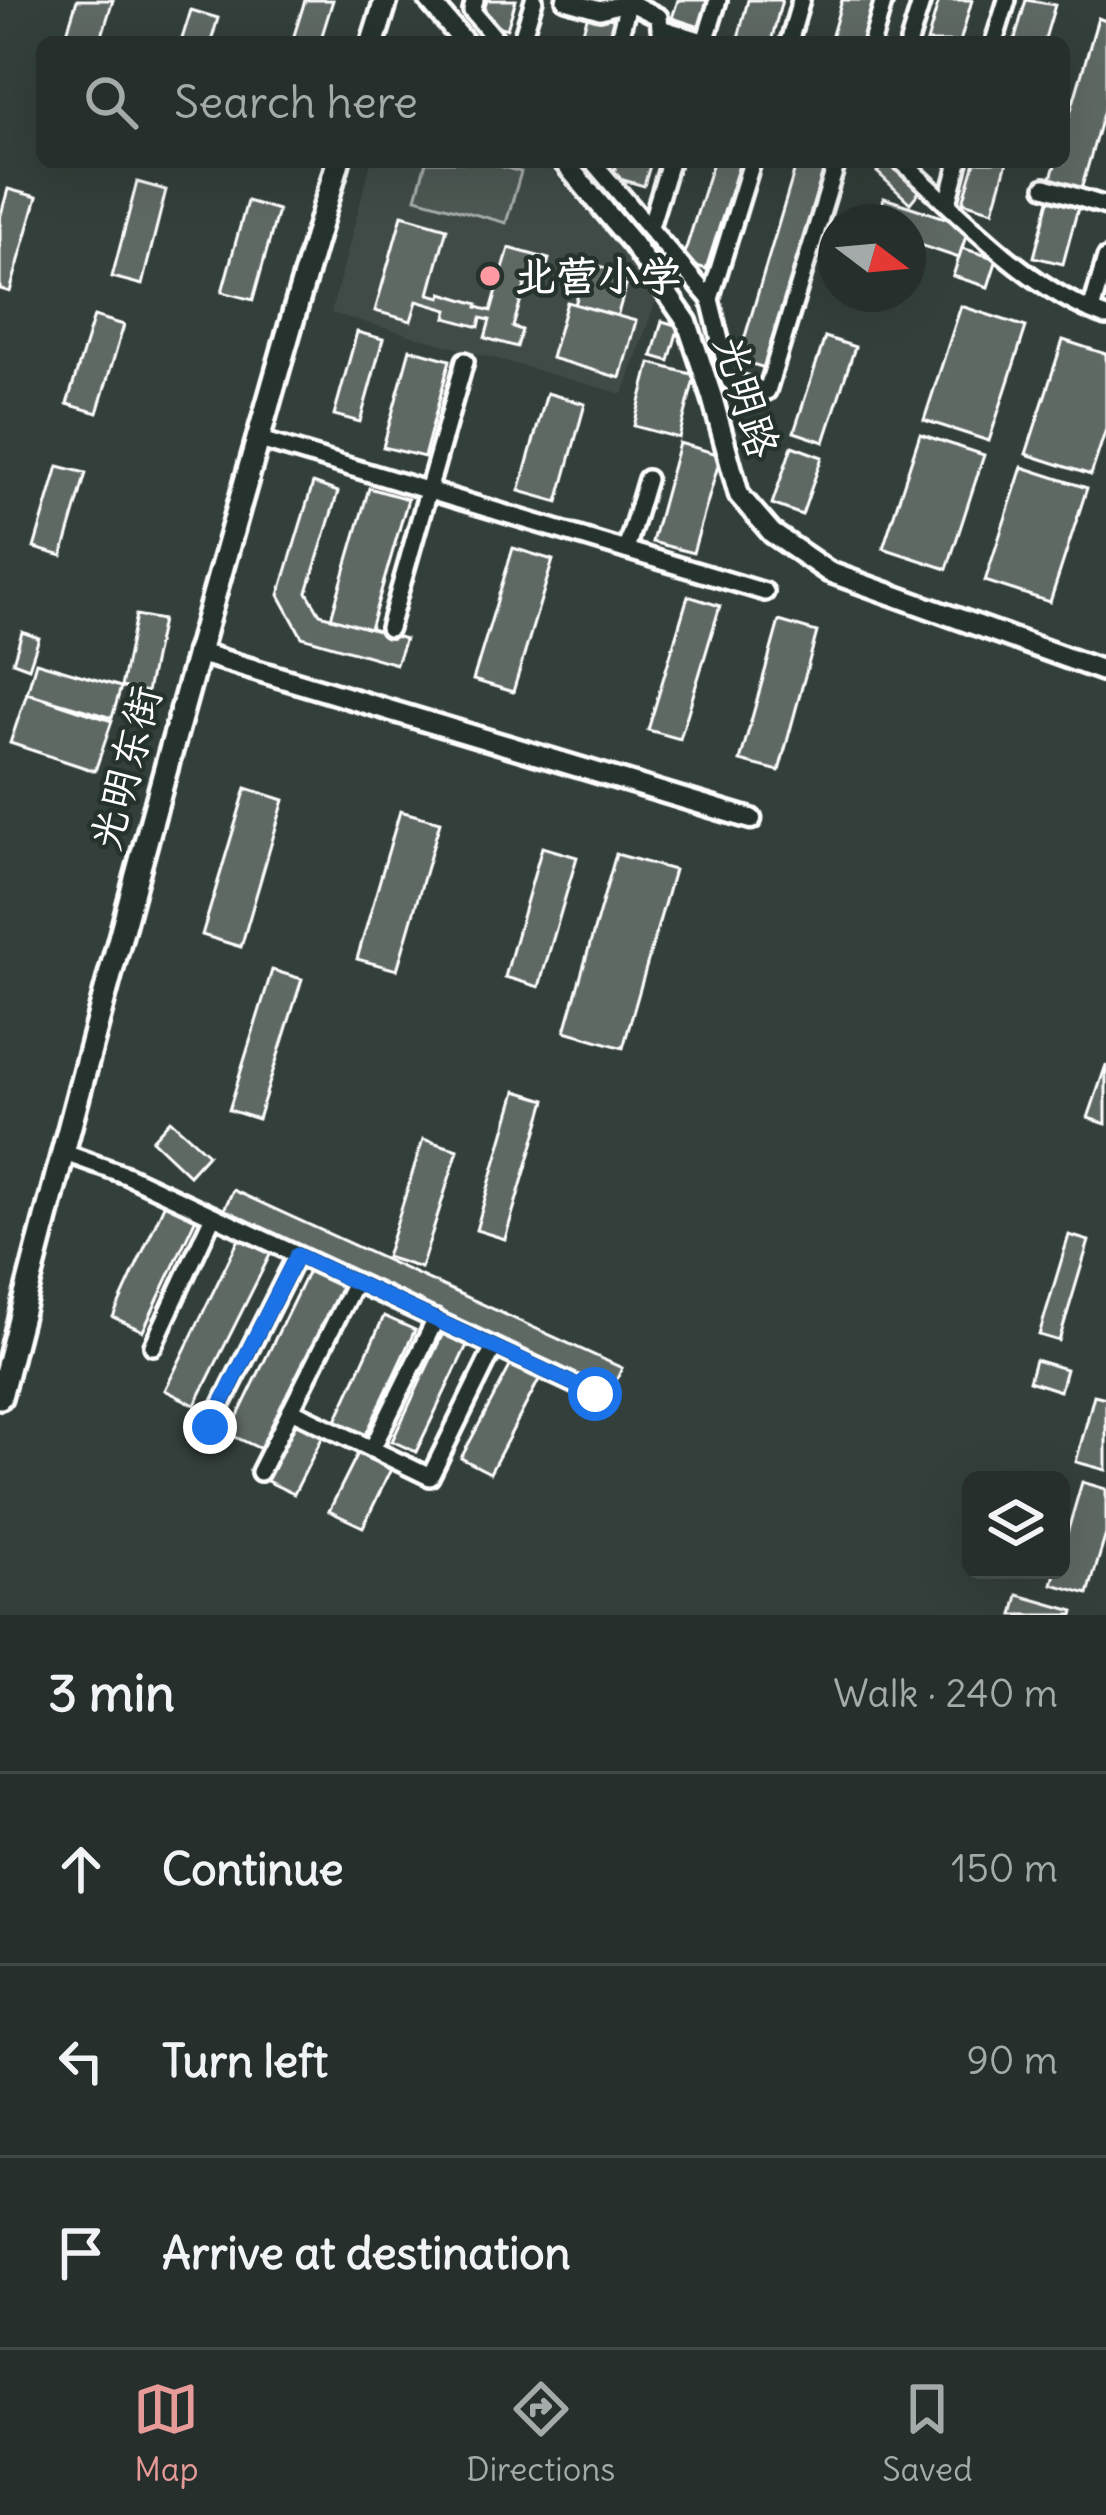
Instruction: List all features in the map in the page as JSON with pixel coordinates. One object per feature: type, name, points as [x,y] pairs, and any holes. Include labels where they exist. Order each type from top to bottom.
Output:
[{"type":"main road","points":[[376,36],[386,0]]},
{"type":"main road","name":"光明东街","points":[[0,1397],[196,652],[336,168]]},
{"type":"street","points":[[429,0],[459,36]]},
{"type":"street","points":[[476,0],[472,11],[493,36]]},
{"type":"street","points":[[523,36],[534,0]]},
{"type":"street","points":[[565,0],[600,10],[629,1],[659,16],[660,28],[686,36]]},
{"type":"street","points":[[708,36],[718,0]]},
{"type":"street","points":[[791,36],[801,0]]},
{"type":"street","points":[[874,36],[884,0]]},
{"type":"street","points":[[911,36],[922,0]]},
{"type":"street","points":[[996,36],[1007,0]]},
{"type":"street","points":[[620,36],[629,1]]},
{"type":"street","name":"光明路","points":[[569,168],[633,244],[687,322],[739,495],[772,532],[829,572],[1106,672]]},
{"type":"street","points":[[598,168],[710,299],[730,381],[767,392],[834,168]]},
{"type":"street","points":[[650,227],[668,168]]},
{"type":"street","points":[[710,299],[750,168]]},
{"type":"street","points":[[909,168],[1020,269],[1098,314],[1106,258]]},
{"type":"street","points":[[948,203],[957,168]]},
{"type":"street","points":[[1045,187],[1106,206]]},
{"type":"street","points":[[388,628],[465,361]]},
{"type":"street","points":[[256,440],[765,592]]},
{"type":"street","points":[[626,550],[647,479]]},
{"type":"street","points":[[196,652],[751,819]]},
{"type":"street","points":[[62,1152],[126,1175],[595,1394]]},
{"type":"street","points":[[153,1346],[214,1216]]},
{"type":"street","points":[[210,1427],[297,1255]]},
{"type":"street","points":[[260,1472],[355,1282]]},
{"type":"street","points":[[372,1449],[436,1319]]},
{"type":"street","points":[[291,1411],[430,1477],[494,1347]]},
{"type":"shaded area","name":"北营小学","points":[[369,168],[549,168],[623,252],[656,300],[623,394],[331,313]]},
{"type":"shaded area","points":[[424,168],[521,172],[506,223],[416,198]]},
{"type":"building","points":[[77,0],[113,0],[102,36],[66,36]]},
{"type":"building","points":[[305,0],[333,0],[322,36],[294,36]]},
{"type":"building","points":[[487,0],[516,0],[507,29],[481,21]]},
{"type":"building","points":[[678,0],[708,0],[700,27],[672,18]]},
{"type":"building","points":[[748,0],[782,0],[773,36],[739,36]]},
{"type":"building","points":[[842,0],[875,0],[866,36],[832,36]]},
{"type":"building","points":[[939,0],[972,0],[962,36],[929,36]]},
{"type":"building","points":[[1026,0],[1055,5],[1046,36],[1016,36]]},
{"type":"building","points":[[191,10],[218,18],[213,36],[183,36]]},
{"type":"building","points":[[589,11],[615,19],[610,36],[582,36]]},
{"type":"building","points":[[1098,18],[1106,21],[1106,103],[1081,190],[1050,181],[1054,168],[1070,168],[1070,114]]},
{"type":"building","points":[[615,168],[649,168],[644,186],[613,177]]},
{"type":"building","points":[[711,168],[738,168],[706,269],[682,261]]},
{"type":"building","points":[[795,168],[824,168],[765,368],[738,360]]},
{"type":"building","points":[[893,168],[919,192],[910,203],[877,172]]},
{"type":"building","points":[[973,168],[1005,168],[993,211],[963,202]]},
{"type":"building","points":[[137,182],[166,190],[142,285],[112,277]]},
{"type":"building","points":[[8,189],[37,197],[10,292],[0,289],[0,218]]},
{"type":"building","points":[[1049,200],[1078,208],[1063,264],[1034,257]]},
{"type":"building","points":[[247,201],[278,210],[253,300],[222,292]]},
{"type":"building","points":[[926,212],[969,226],[959,258],[926,247]]},
{"type":"building","points":[[402,215],[447,228],[429,294],[441,297],[442,293],[491,311],[509,248],[549,259],[543,279],[528,275],[513,327],[522,330],[517,347],[485,338],[490,320],[481,318],[479,327],[446,318],[448,310],[417,301],[411,321],[375,311]]},
{"type":"building","points":[[962,248],[997,259],[988,287],[953,276]]},
{"type":"building","points":[[587,262],[625,278],[615,324],[573,312]]},
{"type":"building","points":[[567,302],[636,321],[620,378],[551,358]]},
{"type":"building","points":[[961,306],[1026,327],[989,441],[924,420]]},
{"type":"building","points":[[94,316],[124,325],[97,413],[67,404]]},
{"type":"building","points":[[662,321],[679,326],[669,361],[652,356]]},
{"type":"building","points":[[357,332],[383,339],[360,422],[334,415]]},
{"type":"building","points":[[825,337],[855,347],[824,442],[794,432]]},
{"type":"building","points":[[1063,340],[1106,354],[1106,429],[1091,475],[1026,454]]},
{"type":"building","points":[[410,349],[450,360],[424,457],[383,447]]},
{"type":"building","points":[[650,363],[695,375],[679,438],[634,426]]},
{"type":"building","points":[[547,393],[585,404],[558,502],[519,491]]},
{"type":"building","points":[[920,434],[984,455],[947,569],[883,548]]},
{"type":"building","points":[[679,443],[721,455],[693,553],[652,542]]},
{"type":"building","points":[[792,446],[822,457],[802,515],[772,504]]},
{"type":"building","points":[[58,466],[86,473],[62,556],[34,548]]},
{"type":"building","points":[[1022,467],[1087,488],[1050,602],[985,581]]},
{"type":"building","points":[[313,483],[338,492],[307,592],[320,614],[405,639],[396,664],[302,637],[279,595]]},
{"type":"building","points":[[369,488],[408,499],[370,629],[331,618]]},
{"type":"building","points":[[513,548],[553,560],[513,692],[473,680]]},
{"type":"building","points":[[688,596],[720,606],[680,739],[648,730]]},
{"type":"building","points":[[136,615],[162,620],[147,692],[121,687]]},
{"type":"building","points":[[779,621],[817,632],[779,771],[740,761]]},
{"type":"building","points":[[22,632],[39,638],[29,668],[13,662]]},
{"type":"building","points":[[36,662],[121,687],[112,718],[27,693]]},
{"type":"building","points":[[27,693],[112,721],[95,771],[10,743]]},
{"type":"building","points":[[246,788],[284,800],[241,947],[202,935]]},
{"type":"building","points":[[400,811],[440,822],[397,970],[357,959]]},
{"type":"building","points":[[542,847],[577,857],[539,987],[505,977]]},
{"type":"building","points":[[616,854],[674,870],[623,1048],[565,1031]]},
{"type":"building","points":[[272,970],[302,979],[258,1119],[229,1110]]},
{"type":"building","points":[[1106,1065],[1106,1124],[1088,1118]]},
{"type":"building","points":[[516,1091],[546,1100],[505,1239],[476,1230]]},
{"type":"building","points":[[170,1120],[208,1154],[189,1175],[152,1140]]},
{"type":"building","points":[[423,1139],[458,1150],[421,1268],[386,1257]]},
{"type":"building","points":[[233,1190],[622,1368],[611,1392],[222,1214]]},
{"type":"building","points":[[165,1203],[196,1218],[143,1331],[113,1317]]},
{"type":"building","points":[[1069,1235],[1089,1241],[1059,1341],[1039,1335]]},
{"type":"building","points":[[240,1237],[271,1253],[195,1405],[165,1390]]},
{"type":"building","points":[[309,1269],[342,1286],[263,1450],[229,1434]]},
{"type":"building","points":[[384,1316],[415,1330],[364,1439],[334,1425]]},
{"type":"building","points":[[445,1329],[469,1341],[416,1452],[392,1441]]},
{"type":"building","points":[[514,1359],[542,1374],[490,1473],[461,1458]]},
{"type":"building","points":[[1035,1360],[1066,1369],[1060,1391],[1029,1381]]},
{"type":"building","points":[[1094,1395],[1106,1398],[1106,1470],[1076,1462]]},
{"type":"building","points":[[294,1420],[324,1434],[294,1494],[265,1480]]},
{"type":"building","points":[[360,1449],[393,1465],[363,1527],[329,1511]]},
{"type":"building","points":[[1082,1482],[1106,1489],[1106,1534],[1088,1594],[1052,1584],[1053,1579],[1070,1579],[1070,1523]]},
{"type":"building","points":[[1018,1595],[1074,1611],[1073,1615],[1013,1615]]},
{"type":"place","name":"北营小学","points":[[490,276]]},
{"type":"route","points":[[210,1427],[297,1255],[595,1394]]}]
